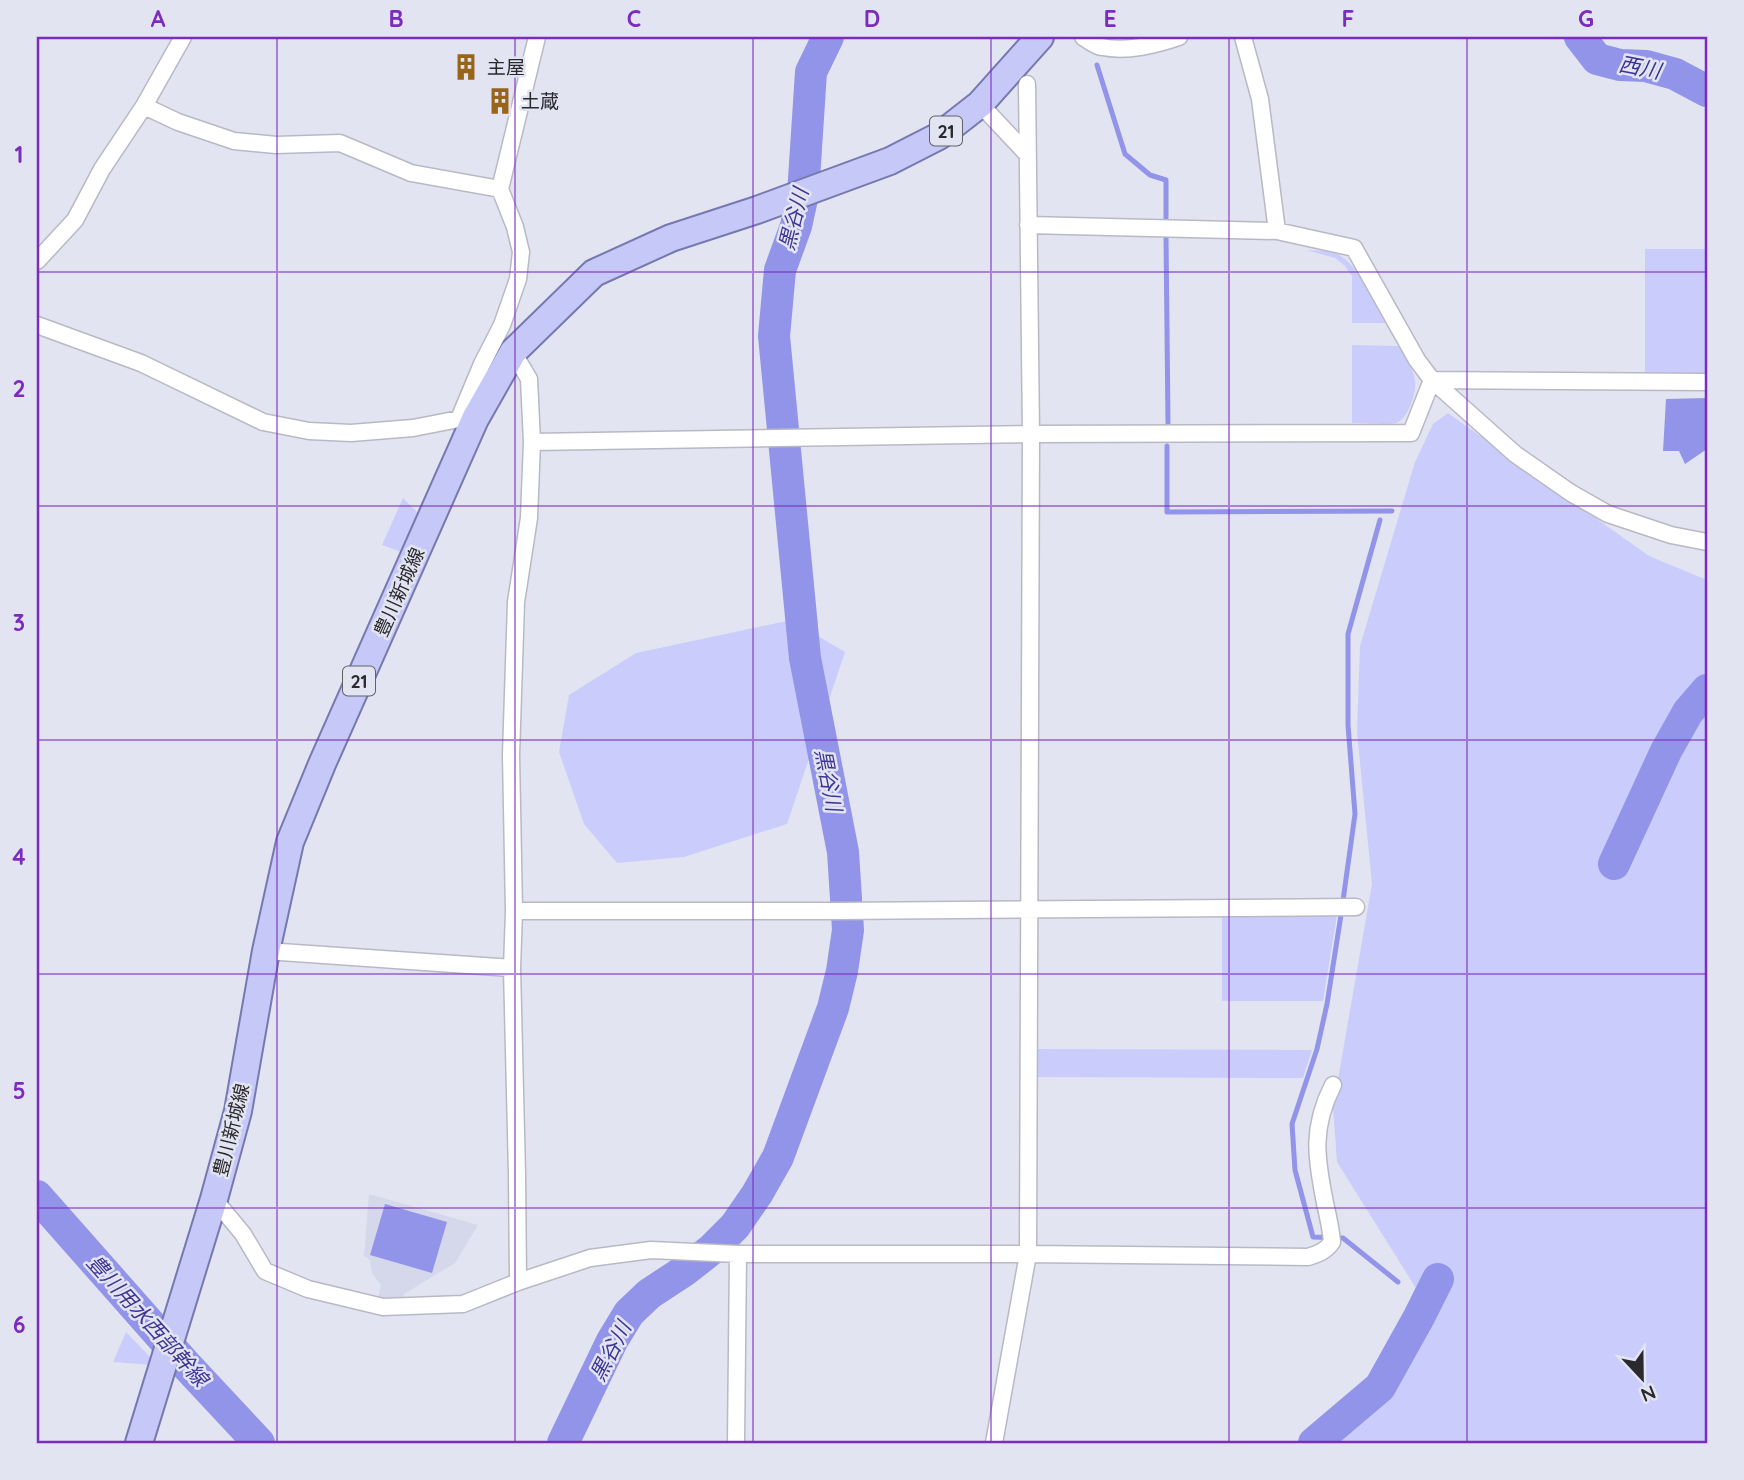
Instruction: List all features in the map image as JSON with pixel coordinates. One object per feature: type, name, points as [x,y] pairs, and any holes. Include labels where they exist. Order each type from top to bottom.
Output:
[{"type":"main road","name":"豊川新城線","points":[[139,1443],[214,1199],[238,1111],[266,951],[290,842],[467,419],[513,352],[594,273],[671,238],[890,161],[939,136],[980,104],[1040,37]]},
{"type":"street","points":[[37,261],[75,220],[102,169],[144,106],[183,37]]},
{"type":"street","points":[[37,325],[141,363],[263,422],[309,431],[351,433],[413,428],[467,419],[477,375],[502,324],[518,279],[521,252],[515,227],[500,189],[537,37]]},
{"type":"street","points":[[1083,37],[1102,47],[1118,48],[1149,46],[1179,37]]},
{"type":"street","points":[[1243,37],[1260,99],[1277,231]]},
{"type":"street","points":[[994,1443],[1028,1254],[1031,434],[1027,84]]},
{"type":"street","points":[[980,104],[1027,153]]},
{"type":"street","points":[[144,106],[178,122],[234,141],[276,145],[340,143],[411,173],[500,189]]},
{"type":"street","points":[[1028,225],[1277,231],[1354,248],[1410,351],[1432,380],[1515,454],[1608,514],[1671,535],[1707,542]]},
{"type":"street","points":[[513,352],[529,379],[532,443],[529,519],[516,602],[511,755],[518,1282]]},
{"type":"street","points":[[532,443],[1031,434],[1412,433],[1432,380]]},
{"type":"street","points":[[1432,380],[1707,382]]},
{"type":"street","points":[[514,911],[1356,907]]},
{"type":"street","points":[[266,951],[512,968]]},
{"type":"street","points":[[214,1199],[243,1234],[265,1270],[308,1289],[383,1307],[463,1304],[590,1258],[651,1250],[738,1254],[1308,1256],[1324,1251],[1332,1242],[1320,1178],[1317,1143],[1324,1103],[1334,1085]]},
{"type":"street","points":[[736,1443],[738,1254]]},
{"type":"shaded area","points":[[1645,249],[1707,249],[1707,375],[1645,374]]},
{"type":"shaded area","points":[[1306,250],[1334,253],[1350,264],[1358,273],[1386,323],[1352,323],[1352,276],[1335,258]]},
{"type":"shaded area","points":[[1352,345],[1398,346],[1415,380],[1411,405],[1400,421],[1388,424],[1352,423]]},
{"type":"shaded area","points":[[1448,413],[1649,556],[1707,580],[1707,1443],[1336,1443],[1393,1386],[1429,1309],[1337,1162],[1333,1108],[1372,884],[1357,732],[1360,646],[1415,462],[1433,424]]},
{"type":"shaded area","points":[[403,498],[421,516],[404,553],[382,545]]},
{"type":"shaded area","points":[[791,620],[845,652],[787,824],[684,857],[617,863],[584,824],[559,752],[569,695],[636,653]]},
{"type":"shaded area","points":[[1222,915],[1337,915],[1323,1001],[1222,1001]]},
{"type":"shaded area","points":[[1037,1049],[1312,1050],[1303,1078],[1037,1077]]},
{"type":"shaded area","points":[[369,1194],[478,1225],[455,1263],[404,1294],[403,1303],[377,1302],[381,1285],[372,1273],[370,1260],[364,1256]]},
{"type":"shaded area","points":[[126,1332],[154,1361],[152,1365],[113,1362]]},
{"type":"water","points":[[1707,398],[1707,449],[1685,464],[1679,451],[1663,451],[1666,399]]},
{"type":"water","points":[[385,1204],[447,1222],[432,1273],[370,1255]]},
{"type":"waterway","name":"黒谷川","points":[[563,1443],[612,1341],[629,1313],[649,1294],[712,1249],[735,1226],[757,1194],[778,1157],[833,1008],[842,971],[848,930],[843,852],[805,658],[774,336],[780,270],[796,226],[803,194],[811,72],[828,37]]},
{"type":"waterway","name":"西川","points":[[1580,37],[1597,59],[1620,65],[1646,66],[1675,74],[1707,91]]},
{"type":"waterway","points":[[1097,65],[1125,154],[1150,175],[1166,180],[1166,218]]},
{"type":"waterway","points":[[1166,237],[1168,423]]},
{"type":"waterway","points":[[1167,446],[1167,512],[1392,511]]},
{"type":"waterway","points":[[1380,520],[1348,634],[1348,725],[1355,814],[1341,915],[1317,1049],[1292,1124],[1295,1170],[1313,1237],[1343,1238],[1398,1282]]},
{"type":"waterway","name":"豊川用水西部幹線","points":[[1614,864],[1666,751],[1688,712],[1707,690]]},
{"type":"waterway","name":"豊川用水西部幹線","points":[[37,1196],[259,1443]]},
{"type":"waterway","name":"豊川用水西部幹線","points":[[1314,1443],[1380,1387],[1438,1279]]},
{"type":"place","name":"主屋","points":[[466,67]]},
{"type":"place","name":"土蔵","points":[[500,101]]}]
